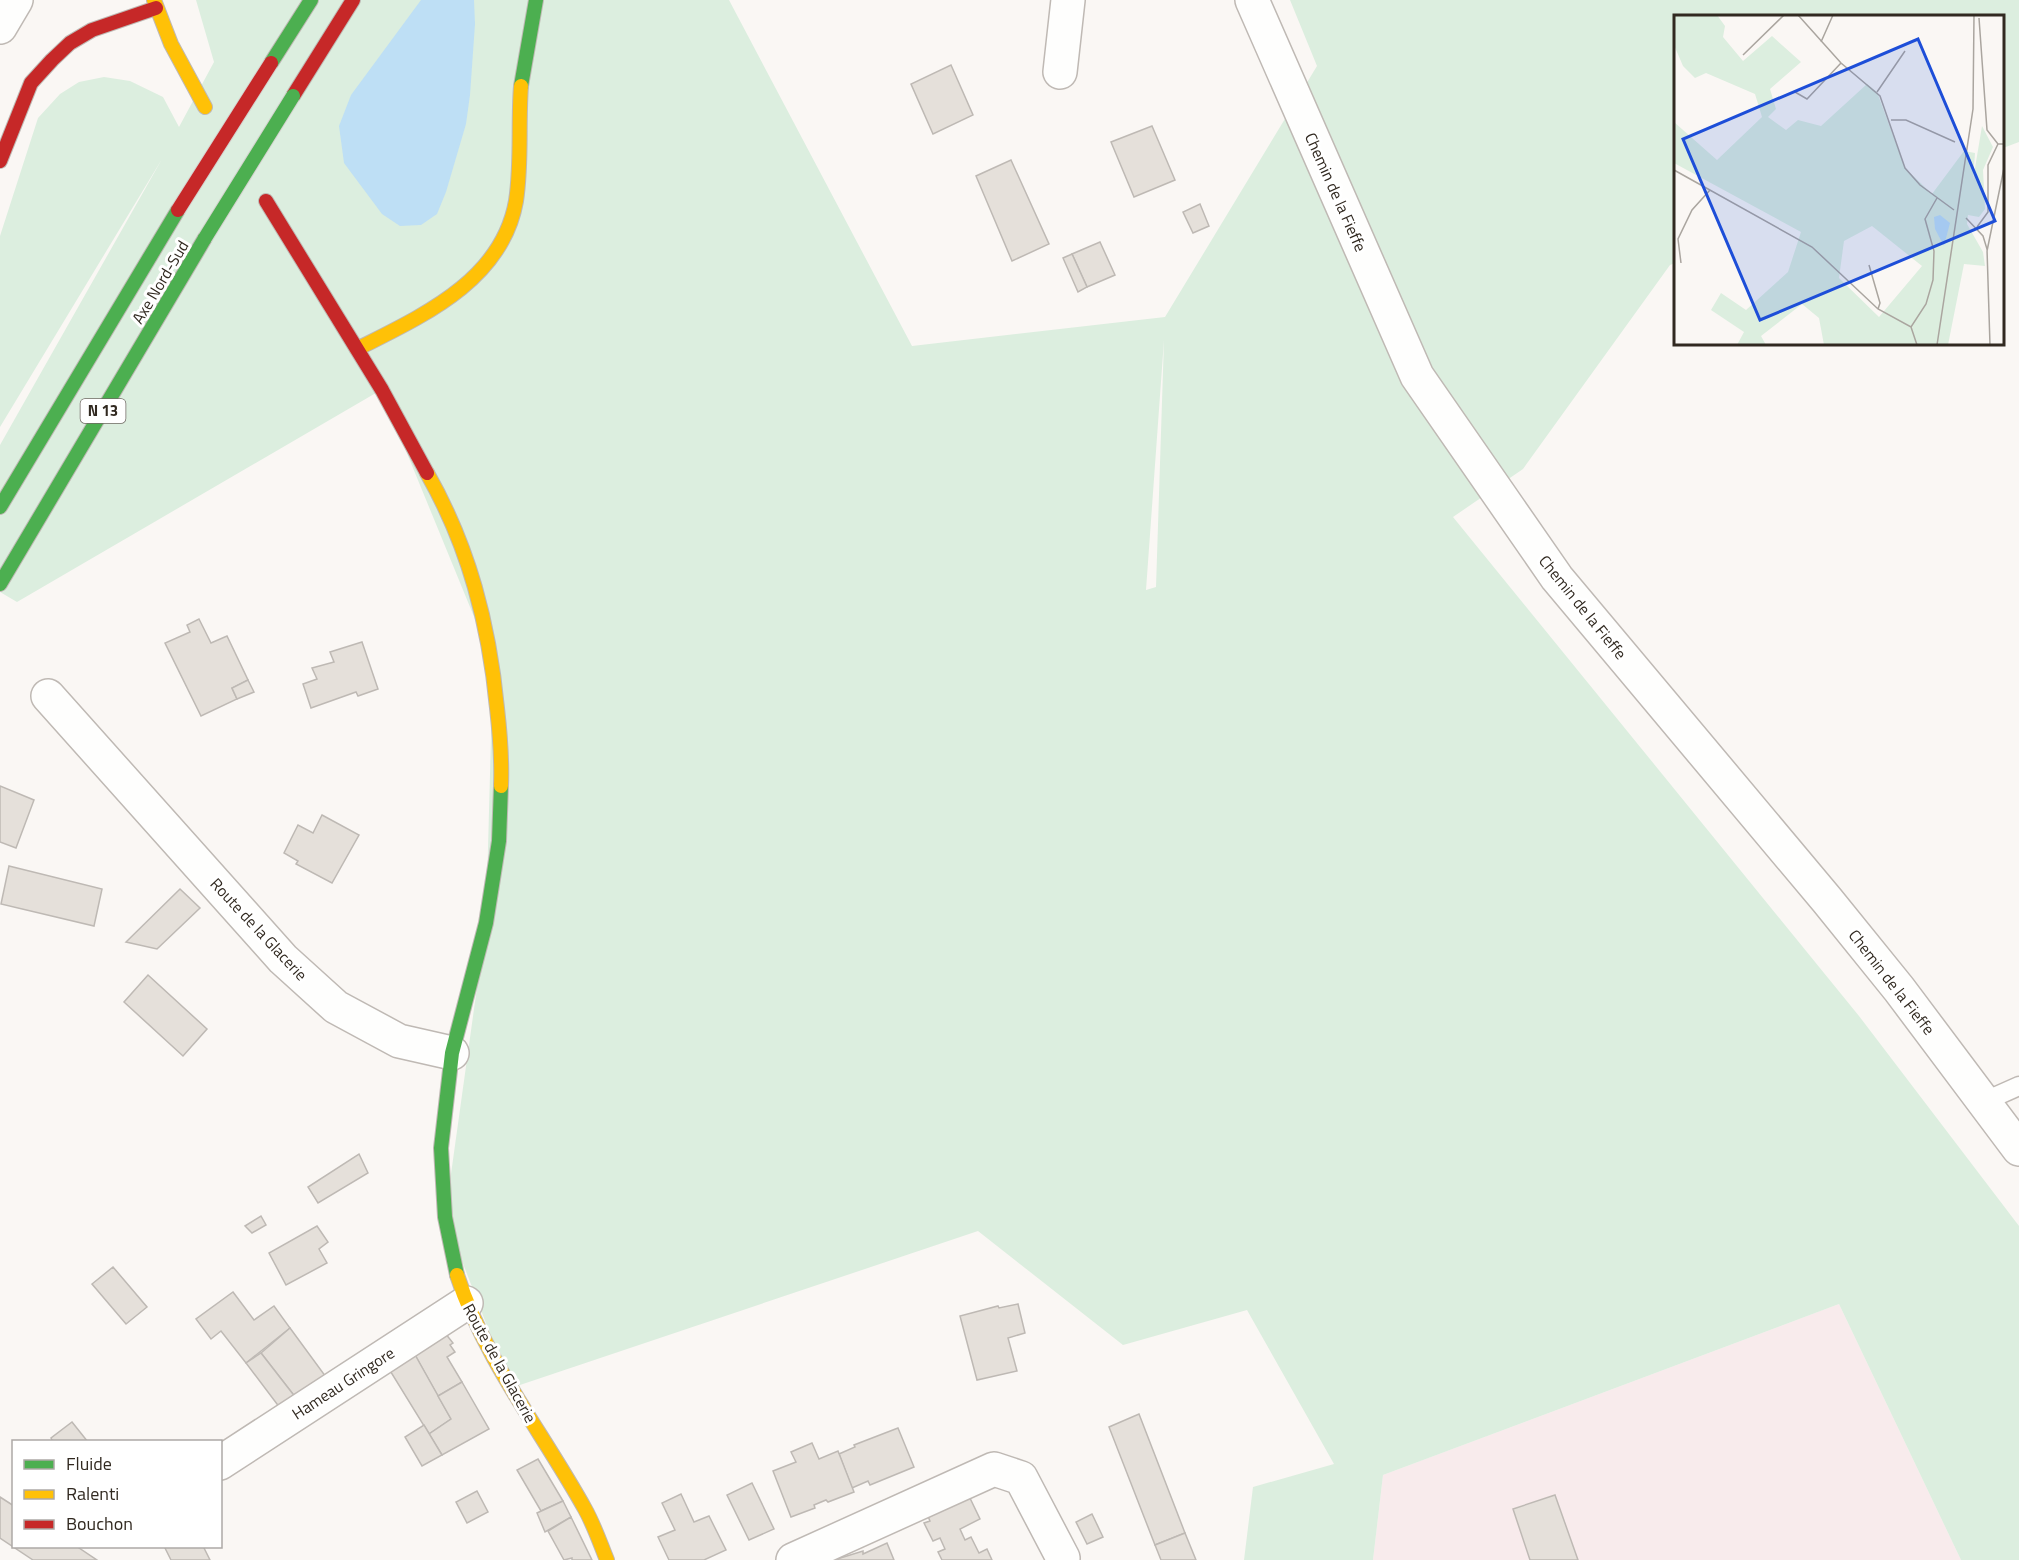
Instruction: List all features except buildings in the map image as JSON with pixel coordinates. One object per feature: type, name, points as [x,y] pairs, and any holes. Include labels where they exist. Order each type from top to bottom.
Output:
[{"type":"main road","name":"Axe Nord-Sud","points":[[0,507],[178,210],[311,0]]},
{"type":"main road","name":"Axe Nord-Sud","points":[[0,584],[205,237],[353,0]]},
{"type":"main road","points":[[357,349],[430,310],[459,290],[492,255],[506,233],[514,209],[522,87],[527,40],[536,0]]},
{"type":"main road","points":[[0,161],[31,83],[52,60],[70,42],[92,30],[155,4],[171,44],[206,107]]},
{"type":"main road","points":[[266,201],[357,349],[437,490],[473,576],[484,618],[493,663],[502,760],[499,840],[486,923],[452,1053]]},
{"type":"main road","name":"Route de la Glacerie","points":[[452,1053],[441,1148],[445,1217],[455,1268],[466,1303],[511,1388],[586,1511],[607,1560]]},
{"type":"street","points":[[0,27],[16,0]]},
{"type":"street","points":[[1060,72],[1068,0]]},
{"type":"street","name":"Chemin de la Fieffe","points":[[1252,0],[1417,376],[1557,578],[1827,900],[1899,989],[2019,1149]]},
{"type":"street","name":"Route de la Glacerie","points":[[48,696],[283,959],[336,1007],[399,1041],[452,1053]]},
{"type":"street","name":"Hameau Gringore","points":[[222,1462],[466,1303]]},
{"type":"street","points":[[793,1560],[994,1469],[1021,1478],[1063,1558]]},
{"type":"lane","points":[[1983,1102],[2019,1086]]},
{"type":"shaded area","points":[[1839,1304],[1961,1560],[1373,1560],[1383,1475]]},
{"type":"green space","points":[[196,0],[729,0],[912,346],[1165,317],[1317,66],[1290,0],[2019,0],[2019,142],[2004,148],[2004,15],[1674,15],[1674,263],[1670,265],[1523,469],[1453,517],[1859,1016],[2019,1226],[2019,1560],[1961,1560],[1839,1304],[1383,1475],[1373,1560],[1244,1560],[1253,1487],[1334,1464],[1247,1310],[1123,1345],[978,1231],[511,1388],[445,1217],[486,923],[493,663],[381,390],[17,602],[0,592],[0,445],[162,159],[0,427],[0,236],[38,118],[60,94],[79,82],[104,77],[130,81],[163,97],[179,127],[214,62]],"holes":[[[1164,340],[1156,587],[1146,590]]]},
{"type":"water","points":[[421,0],[474,0],[475,24],[470,95],[466,124],[446,192],[437,214],[421,225],[400,226],[382,214],[344,163],[339,126],[351,95]]},
{"type":"traffic: fast","points":[[271,63],[311,0]]},
{"type":"traffic: fast","points":[[521,86],[536,0]]},
{"type":"traffic: fast","points":[[205,238],[293,96]]},
{"type":"traffic: fast","points":[[0,507],[178,210]]},
{"type":"traffic: fast","points":[[0,584],[205,238]]},
{"type":"traffic: fast","points":[[457,1275],[445,1217],[441,1148],[452,1053],[486,923],[499,841],[501,786]]},
{"type":"traffic: slow","points":[[154,0],[171,44],[205,107]]},
{"type":"traffic: slow","points":[[357,349],[432,309],[456,293],[477,274],[494,253],[508,229],[516,201],[521,86]]},
{"type":"traffic: slow","points":[[427,473],[455,529],[475,587],[482,616],[489,646],[498,718],[501,786]]},
{"type":"traffic: slow","points":[[457,1275],[482,1336],[515,1395],[585,1509],[607,1560]]},
{"type":"traffic: jam","points":[[293,96],[353,0]]},
{"type":"traffic: jam","points":[[0,161],[31,83],[52,60],[70,43],[92,30],[156,8]]},
{"type":"traffic: jam","points":[[178,210],[271,63]]},
{"type":"traffic: jam","points":[[266,201],[382,390],[427,473]]}]
